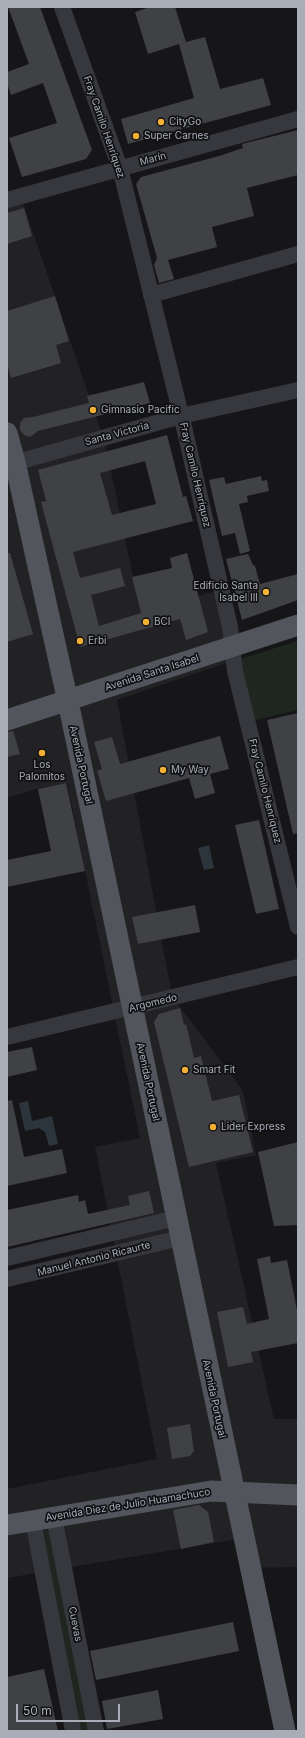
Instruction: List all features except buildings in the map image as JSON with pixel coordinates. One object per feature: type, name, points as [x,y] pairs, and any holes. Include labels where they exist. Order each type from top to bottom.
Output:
[{"type":"main road","name":"Avenida Portugal","points":[[7,433],[11,463],[68,700],[233,1491],[285,1731]]},
{"type":"main road","name":"Avenida Santa Isabel","points":[[7,720],[298,625]]},
{"type":"main road","name":"Avenida Diez de Julio Huamachuco","points":[[7,1525],[211,1491],[298,1495]]},
{"type":"street","name":"Fray Camilo Henríquez","points":[[62,7],[120,168],[181,416],[230,627],[235,671],[298,927]]},
{"type":"street","name":"Marín","points":[[7,200],[298,119]]},
{"type":"street","points":[[151,295],[298,254]]},
{"type":"street","name":"Santa Victoria","points":[[11,463],[181,416],[298,390]]},
{"type":"street","name":"Argomedo","points":[[7,1036],[132,1008],[298,967]]},
{"type":"street","name":"Manuel Antonio Ricaurte","points":[[7,1258],[73,1243],[178,1228]]},
{"type":"street","name":"Manuel Antonio Ricaurte","points":[[7,1280],[78,1264],[178,1228]]},
{"type":"street","points":[[73,1243],[78,1264]]},
{"type":"street","name":"Cuevas","points":[[54,1517],[96,1731]]},
{"type":"street","points":[[33,1521],[73,1731]]},
{"type":"shaded area","points":[[7,199],[22,200],[105,443],[140,610],[222,590],[241,658],[117,700],[172,996],[243,1091],[256,1155],[216,1163],[274,1419],[298,1419],[298,1567],[251,1568],[243,1538],[7,1578],[7,1489],[157,1459],[95,1147],[140,1138],[67,783],[36,789],[7,798]]},
{"type":"shaded area","points":[[298,641],[298,710],[255,720],[240,666],[243,658]]},
{"type":"shaded area","points":[[209,845],[214,868],[204,870],[198,848]]},
{"type":"shaded area","points":[[28,1101],[32,1121],[52,1116],[58,1144],[49,1146],[45,1132],[39,1128],[25,1131],[19,1103]]},
{"type":"shaded area","points":[[49,1532],[89,1731],[77,1731],[42,1534]]},
{"type":"place","name":"CityGo","points":[[161,122]]},
{"type":"place","name":"Super Carnes","points":[[136,136]]},
{"type":"place","name":"Gimnasio Pacific","points":[[93,410]]},
{"type":"place","name":"Edificio Santa Isabel III","points":[[266,592]]},
{"type":"place","name":"BCI","points":[[146,622]]},
{"type":"place","name":"Erbi","points":[[80,641]]},
{"type":"place","name":"Los Palomitos","points":[[42,753]]},
{"type":"place","name":"My Way","points":[[163,770]]},
{"type":"place","name":"Smart Fit","points":[[185,1070]]},
{"type":"place","name":"Lider Express","points":[[213,1127]]}]
